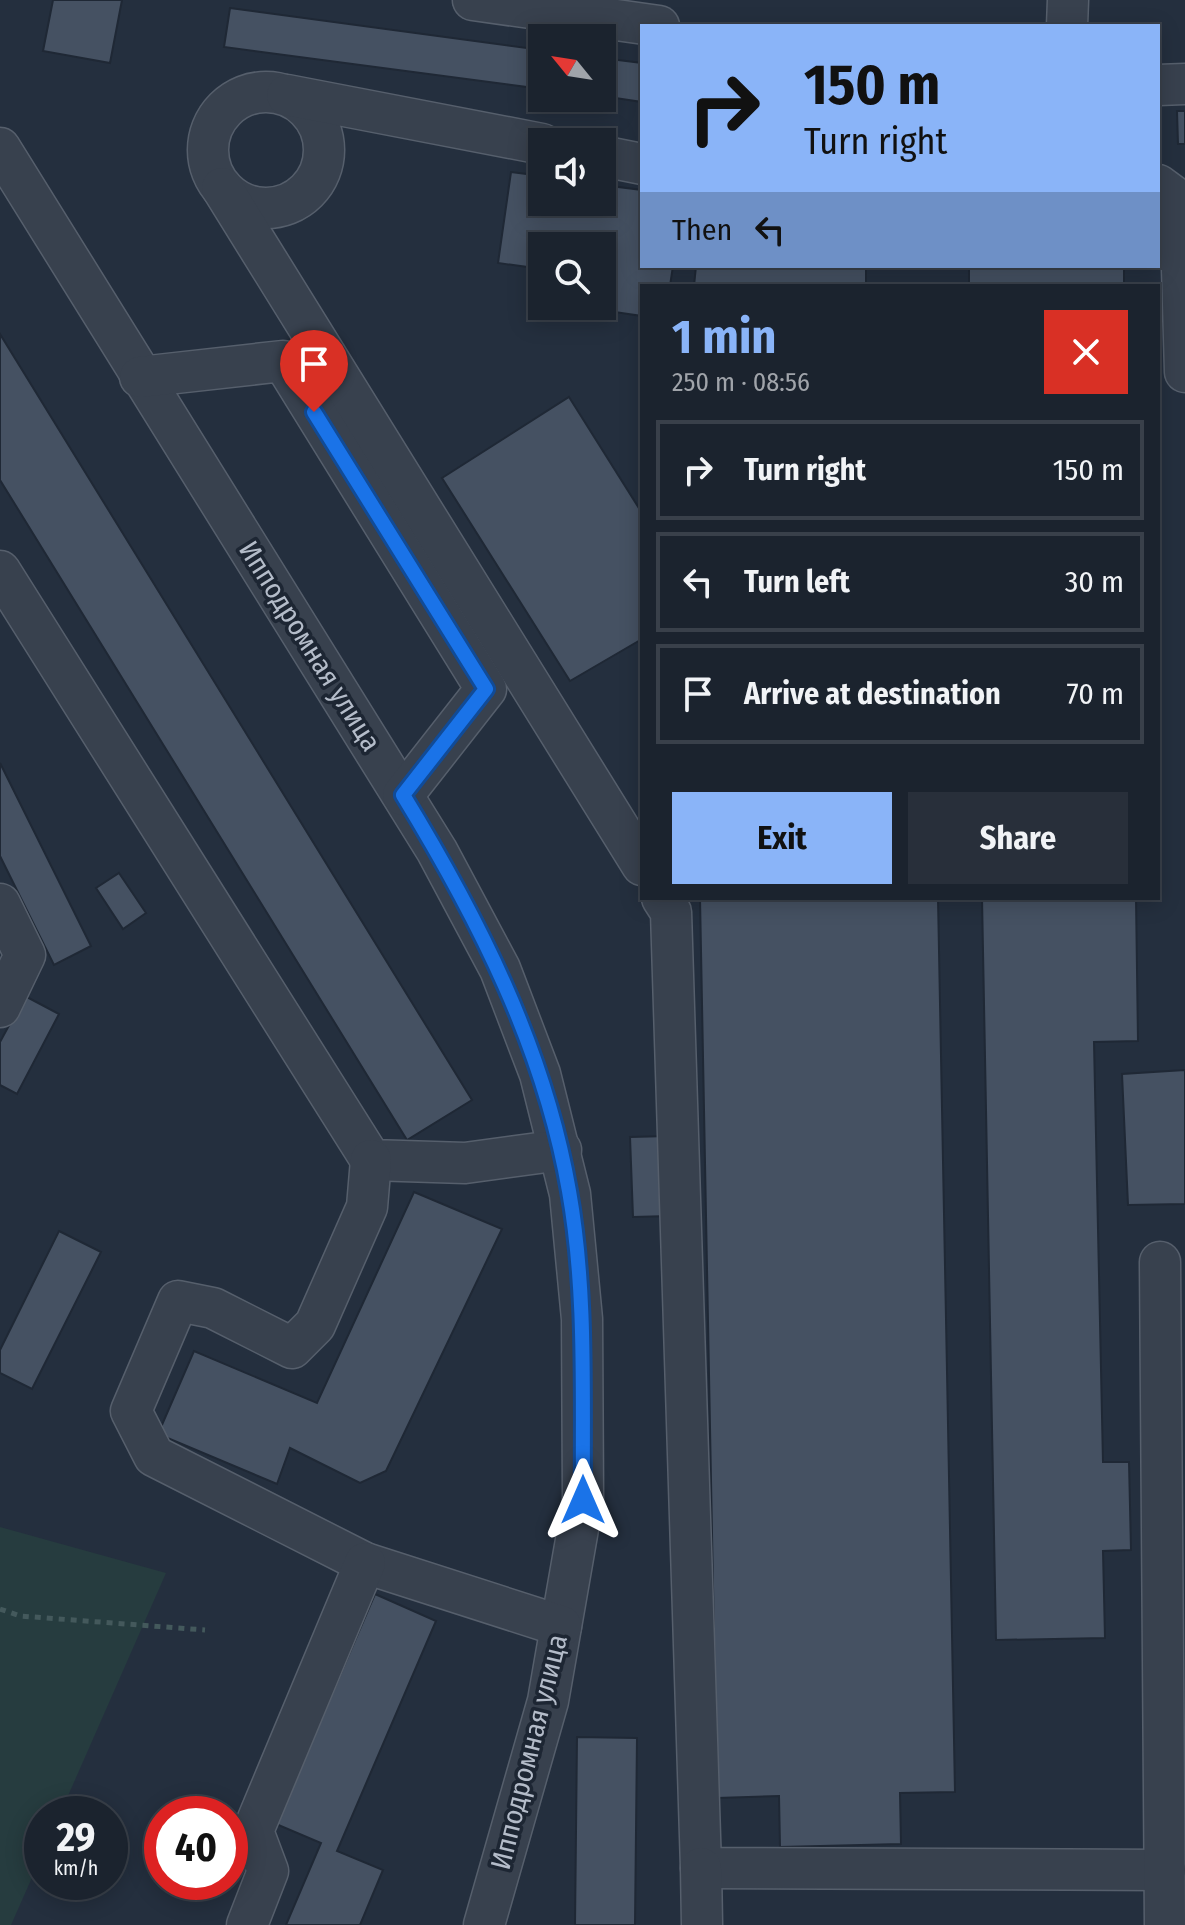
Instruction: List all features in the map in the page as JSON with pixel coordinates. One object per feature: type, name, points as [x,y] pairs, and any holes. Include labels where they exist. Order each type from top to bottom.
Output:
[{"type":"street","points":[[473,0],[645,24]]},
{"type":"street","points":[[1067,24],[1068,0]]},
{"type":"street","points":[[1160,85],[1185,84]]},
{"type":"street","points":[[528,141],[279,93],[243,96],[225,109],[215,121],[210,134],[208,159],[222,188],[640,862]]},
{"type":"street","points":[[222,188],[243,203],[273,208],[289,203],[314,183],[323,160],[319,127],[306,107],[279,93]]},
{"type":"street","name":"Ипподромная улица","points":[[0,148],[14,200],[140,377],[403,795],[500,969],[540,1074],[561,1150],[570,1194],[582,1319],[583,1500],[548,1701],[484,1925]]},
{"type":"street","points":[[616,159],[640,164]]},
{"type":"street","points":[[1160,186],[1180,201],[1185,372]]},
{"type":"street","points":[[140,377],[283,361],[486,689],[403,795]]},
{"type":"street","points":[[0,571],[371,1160],[367,1207],[315,1325],[292,1348],[213,1308],[178,1301],[131,1411],[154,1456],[365,1563],[561,1626]]},
{"type":"street","points":[[663,900],[671,912],[702,1925]]},
{"type":"street","points":[[0,904],[25,955],[0,1007]]},
{"type":"street","points":[[371,1160],[465,1163],[561,1150]]},
{"type":"street","points":[[1160,1262],[1174,1693],[1165,1925]]},
{"type":"street","points":[[247,1925],[268,1871],[253,1831],[365,1563]]},
{"type":"street","points":[[701,1868],[1165,1870]]},
{"type":"path","points":[[0,1609],[20,1616],[205,1630]]},
{"type":"green space","points":[[0,1527],[166,1573],[68,1796],[24,1796],[24,1896],[11,1925],[0,1925]]},
{"type":"building","points":[[53,0],[122,0],[110,63],[43,51]]},
{"type":"building","points":[[230,8],[528,48],[528,87],[224,47]]},
{"type":"building","points":[[616,60],[640,63],[640,102],[616,98]]},
{"type":"building","points":[[1177,111],[1185,111],[1185,144],[1178,144]]},
{"type":"building","points":[[511,172],[528,174],[528,216],[616,216],[616,187],[640,190],[640,268],[673,268],[670,284],[640,284],[640,316],[616,312],[616,232],[528,232],[528,267],[498,263]]},
{"type":"building","points":[[696,268],[866,268],[866,284],[694,284]]},
{"type":"building","points":[[969,268],[1124,268],[1124,284],[969,284]]},
{"type":"building","points":[[0,334],[472,1100],[407,1140],[0,480]]},
{"type":"building","points":[[569,397],[640,510],[640,640],[570,681],[442,478]]},
{"type":"building","points":[[0,763],[91,946],[54,965],[0,856]]},
{"type":"building","points":[[119,873],[146,913],[123,929],[96,888]]},
{"type":"building","points":[[700,900],[938,900],[955,1792],[900,1793],[901,1844],[780,1847],[779,1796],[717,1798]]},
{"type":"building","points":[[982,900],[1136,900],[1138,1041],[1094,1042],[1103,1462],[1129,1462],[1131,1550],[1103,1551],[1105,1638],[996,1640]]},
{"type":"building","points":[[25,996],[59,1014],[17,1094],[0,1085],[0,1042]]},
{"type":"building","points":[[1185,1070],[1185,1204],[1128,1205],[1122,1074]]},
{"type":"building","points":[[668,1136],[670,1216],[633,1217],[630,1137]]},
{"type":"building","points":[[414,1192],[502,1229],[386,1471],[360,1483],[290,1448],[277,1484],[158,1434],[194,1351],[317,1403]]},
{"type":"building","points":[[59,1231],[101,1252],[32,1389],[0,1373],[0,1350]]},
{"type":"building","points":[[375,1594],[436,1621],[337,1851],[383,1870],[360,1925],[286,1925],[321,1843],[276,1824]]},
{"type":"building","points":[[577,1737],[637,1738],[635,1925],[575,1925]]},
{"type":"route","points":[[314,412],[486,689],[403,795],[437,851],[500,969],[540,1074],[561,1150],[570,1194],[582,1319],[583,1500]]}]
